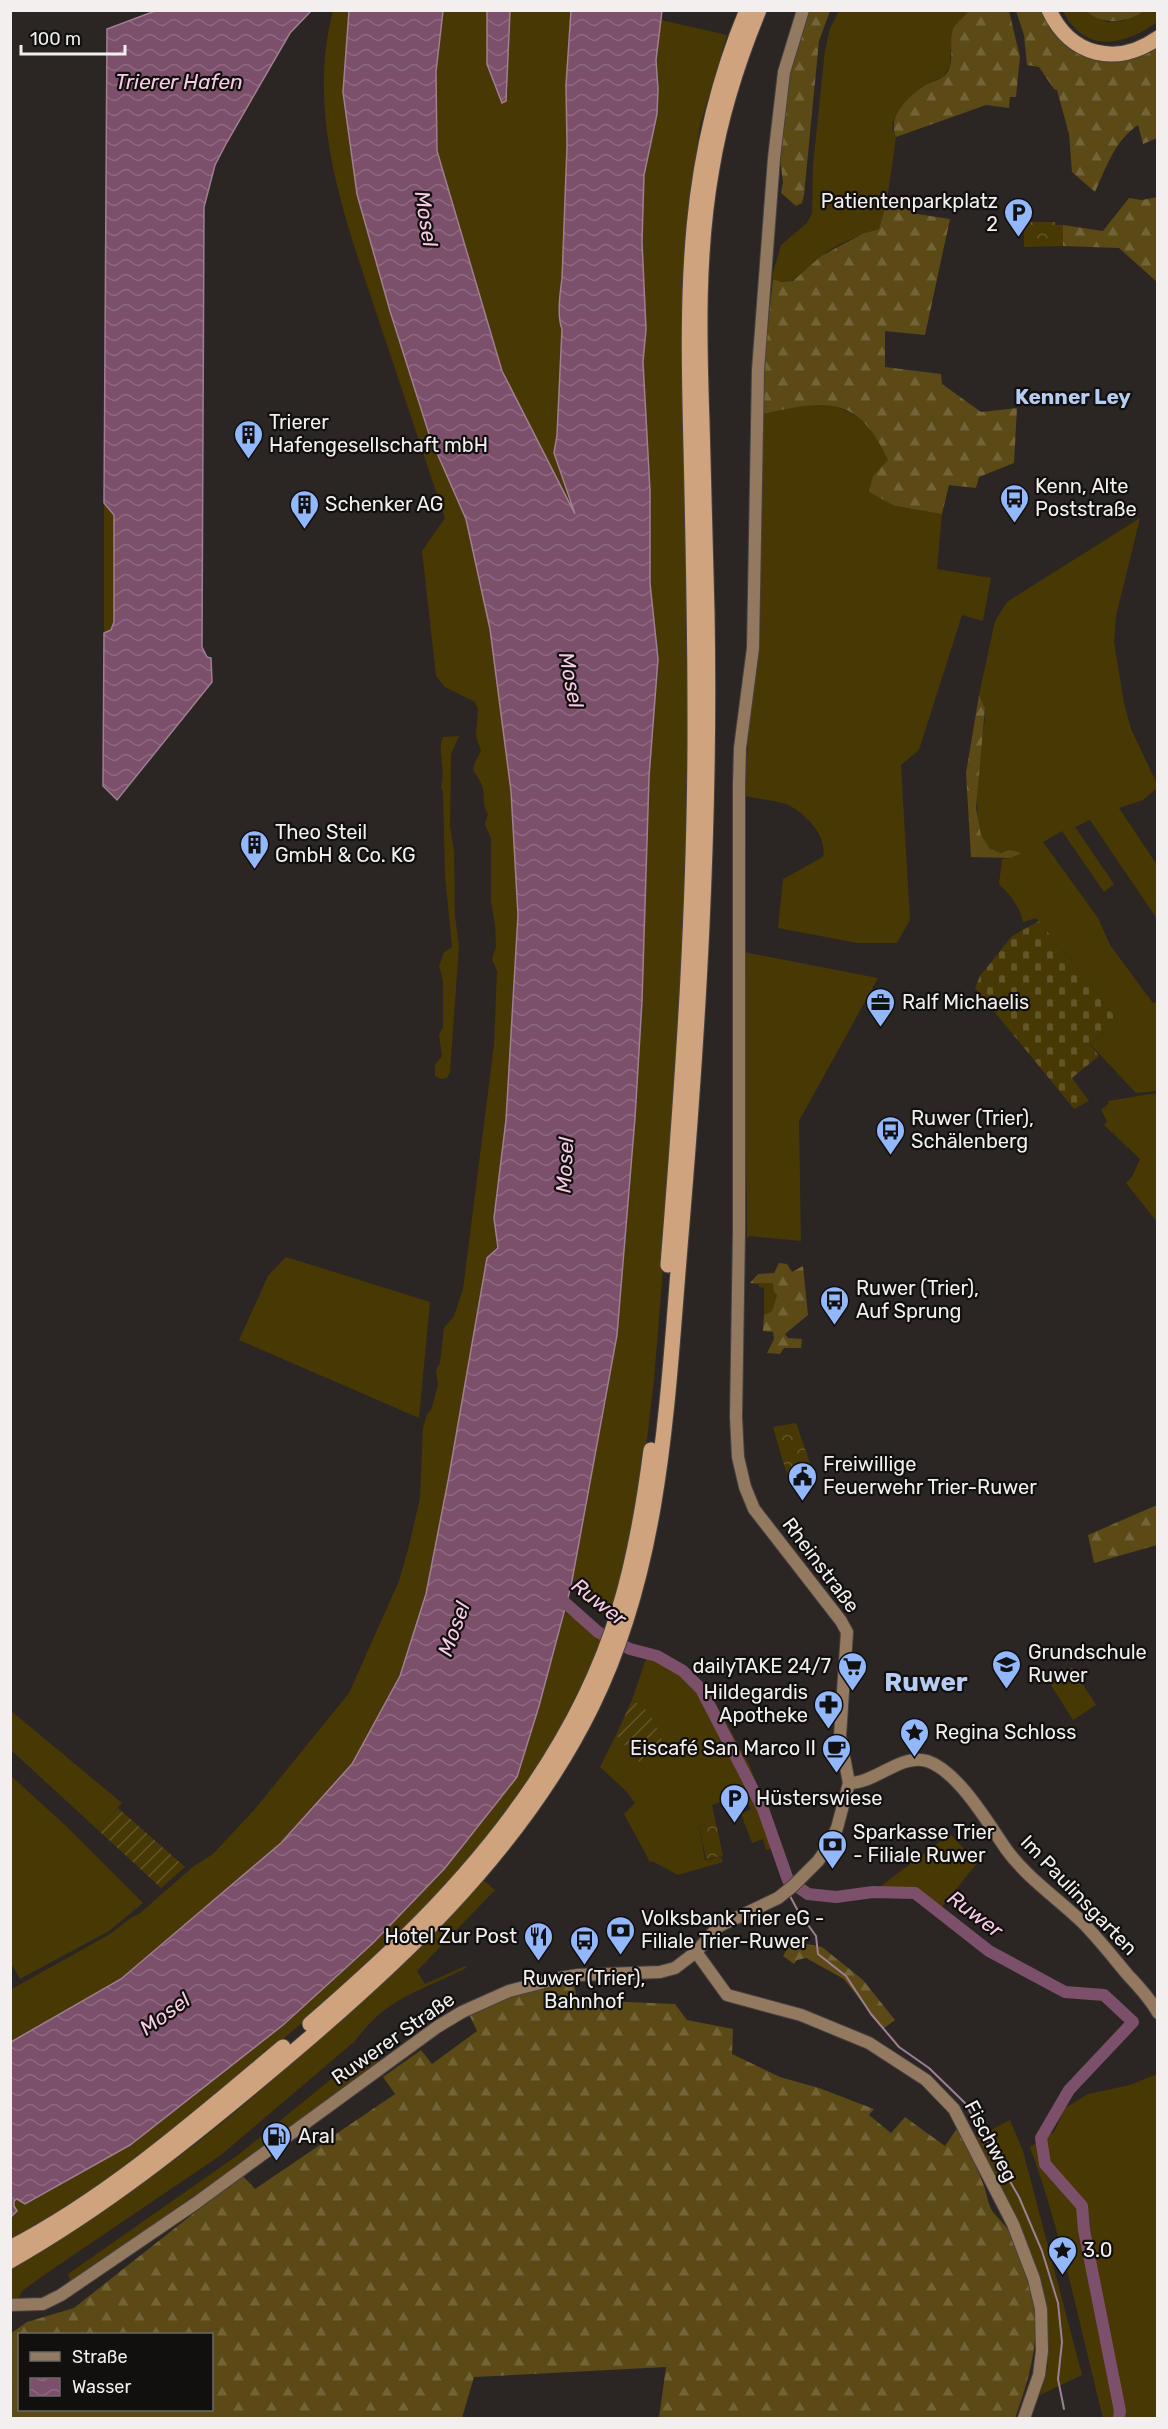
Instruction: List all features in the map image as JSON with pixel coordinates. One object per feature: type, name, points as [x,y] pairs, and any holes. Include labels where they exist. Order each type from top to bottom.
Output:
[{"type":"highway","points":[[623,1615],[643,1511],[653,1433],[687,1012],[695,763],[695,626],[688,344],[692,230],[709,124],[722,76],[747,10]]},
{"type":"highway","points":[[10,2261],[89,2214],[135,2181],[313,2036],[407,1952],[474,1879],[544,1788],[574,1742],[604,1668],[648,1545],[663,1437],[700,998],[707,768],[707,621],[699,340],[703,231],[718,138],[729,94],[759,10]]},
{"type":"highway","points":[[747,40],[767,10]]},
{"type":"highway","points":[[1049,10],[1066,36],[1076,44],[1097,52],[1115,55],[1128,53],[1158,38]]},
{"type":"highway","points":[[1060,10],[1074,32],[1083,39],[1106,46],[1131,42],[1158,26]]},
{"type":"highway","points":[[10,2248],[90,2198],[195,2121],[307,2028],[405,1937],[466,1871],[523,1799],[566,1734],[604,1668]]},
{"type":"main road","name":"Rheinstraße","points":[[803,10],[790,46],[779,104],[758,370],[753,648],[740,748],[738,784],[739,1291],[736,1417],[738,1457],[745,1488],[754,1509],[841,1621],[847,1632],[840,1736],[849,1783],[837,1828],[818,1861]]},
{"type":"main road","name":"Im Paulinsgarten","points":[[849,1783],[863,1781],[899,1765],[919,1760],[932,1763],[943,1770],[969,1797],[1023,1870],[1091,1932],[1146,1995],[1158,2013]]},
{"type":"main road","name":"Ruwerer Straße","points":[[10,2306],[44,2304],[61,2295],[196,2203],[437,2027],[462,2012],[509,1991],[560,1978],[670,1970],[681,1965],[696,1952],[719,1926],[778,1898],[818,1861]]},
{"type":"main road","name":"Fischweg","points":[[696,1952],[727,1995],[801,2015],[869,2043],[926,2079],[954,2109],[1012,2224],[1034,2279],[1041,2309],[1042,2351],[1039,2375],[1024,2418]]},
{"type":"green space","points":[[969,10],[1009,11],[1020,57],[1016,97],[1010,97],[1009,108],[986,105],[896,137],[894,123],[900,109],[922,87],[947,73],[951,62],[952,32]]},
{"type":"green space","points":[[333,11],[349,11],[343,92],[357,194],[390,311],[430,437],[466,519],[490,629],[511,791],[518,915],[506,1120],[494,1218],[498,1248],[487,1258],[426,1594],[400,1676],[352,1764],[281,1843],[121,1979],[11,2042],[10,1990],[110,1934],[139,1914],[194,1866],[213,1854],[255,1809],[349,1693],[399,1581],[409,1546],[420,1498],[423,1428],[438,1385],[436,1370],[440,1363],[444,1328],[454,1316],[463,1289],[494,1045],[497,971],[492,959],[496,947],[491,901],[491,839],[485,824],[488,814],[483,790],[473,768],[481,751],[476,736],[478,709],[475,702],[445,687],[436,676],[422,551],[445,518],[355,248],[334,170],[327,130],[324,91],[326,51]]},
{"type":"green space","points":[[443,11],[487,11],[490,74],[502,103],[508,92],[506,75],[510,11],[571,11],[566,85],[567,147],[562,280],[559,304],[562,329],[557,435],[554,453],[576,515],[502,371],[437,151],[436,72]]},
{"type":"green space","points":[[808,11],[830,11],[819,41],[804,195],[802,203],[796,206],[781,193],[783,182],[779,151],[787,76]]},
{"type":"green space","points":[[839,11],[969,11],[952,31],[950,66],[944,76],[921,87],[907,101],[893,122],[892,128],[896,137],[887,200],[879,229],[833,248],[795,279],[780,281],[773,279],[772,276],[781,245],[807,223],[812,213],[813,165],[825,50],[830,29]]},
{"type":"green space","points":[[1016,11],[1044,11],[1079,50],[1157,42],[1157,138],[1143,144],[1138,125],[1130,131],[1117,146],[1095,192],[1072,172],[1069,134],[1057,90],[1039,67],[1027,65],[1024,35]]},
{"type":"green space","points":[[1063,11],[1086,11],[1107,22],[1123,21],[1144,11],[1157,11],[1157,22],[1132,36],[1106,42],[1094,40],[1082,34],[1072,25]]},
{"type":"green space","points":[[1086,11],[1144,11],[1130,18],[1107,21]]},
{"type":"green space","points":[[661,20],[727,35],[700,125],[694,172],[690,809],[676,1108],[654,1380],[643,1473],[627,1561],[609,1619],[581,1594],[578,1582],[572,1580],[617,1335],[635,1118],[649,777],[658,659],[650,583],[650,491],[644,400],[642,242],[644,175],[657,114],[656,60]]},
{"type":"green space","points":[[1157,197],[1157,282],[1119,248],[1063,246],[1063,225],[1103,231],[1129,198],[1142,200]]},
{"type":"green space","points":[[887,200],[917,214],[950,219],[925,335],[885,331],[885,367],[941,374],[942,384],[981,412],[1017,408],[1014,463],[979,477],[976,488],[949,485],[942,514],[895,506],[869,492],[873,476],[888,460],[865,423],[852,413],[838,407],[822,405],[763,414],[765,352],[773,279],[782,282],[793,281],[821,256],[862,234],[879,229]]},
{"type":"green space","points":[[1024,222],[1056,222],[1056,225],[1063,225],[1063,246],[1024,247]]},
{"type":"green space","points":[[825,403],[857,417],[877,438],[889,460],[873,476],[895,506],[942,514],[937,569],[991,578],[983,621],[962,615],[919,750],[901,765],[910,920],[897,943],[857,943],[778,928],[783,879],[823,857],[822,842],[815,828],[805,816],[792,807],[745,796],[749,722],[760,645],[763,414]]},
{"type":"green space","points":[[104,503],[114,515],[114,622],[111,630],[104,633]]},
{"type":"green space","points":[[1140,518],[1116,616],[1114,642],[1124,703],[1131,729],[1157,788],[1143,800],[1119,808],[1157,865],[1157,919],[1090,820],[1075,827],[1114,884],[1104,892],[1062,831],[1043,842],[1098,918],[1110,945],[1153,1003],[1157,1002],[1157,1091],[1136,1093],[1090,1044],[1119,1022],[1039,921],[1036,918],[1023,922],[1017,906],[999,884],[1002,859],[1010,858],[1009,850],[1001,853],[988,847],[982,837],[978,822],[977,804],[985,717],[985,708],[979,695],[995,621],[1007,602]]},
{"type":"green space","points":[[979,695],[985,708],[976,808],[981,835],[990,849],[1001,853],[1009,850],[1022,853],[1010,858],[971,857],[966,773]]},
{"type":"green space","points":[[459,736],[451,754],[450,826],[454,852],[455,916],[459,946],[450,1072],[447,1078],[441,1079],[435,1076],[435,1065],[442,1056],[439,1035],[443,1027],[443,980],[439,966],[444,952],[452,947],[445,875],[441,742],[443,737]]},
{"type":"green space","points":[[1039,921],[1119,1022],[1090,1044],[1099,1056],[1072,1078],[1089,1101],[1074,1109],[975,988],[980,976],[1012,936]]},
{"type":"green space","points":[[744,952],[878,978],[799,1121],[801,1241],[749,1236],[747,1238]]},
{"type":"green space","points":[[1157,1093],[1157,1222],[1126,1183],[1132,1177],[1140,1159],[1104,1125],[1107,1121],[1101,1110],[1109,1103],[1108,1101]]},
{"type":"green space","points":[[286,1257],[430,1302],[419,1418],[239,1340],[268,1276]]},
{"type":"green space","points":[[779,1263],[787,1264],[792,1272],[803,1266],[808,1315],[785,1334],[788,1338],[802,1339],[801,1348],[784,1348],[780,1354],[767,1353],[774,1339],[773,1332],[763,1331],[764,1315],[772,1311],[777,1295],[774,1292],[773,1283],[750,1283],[758,1274],[774,1273]]},
{"type":"green space","points":[[774,1283],[774,1292],[777,1295],[772,1311],[764,1315],[764,1288],[759,1287],[759,1284],[752,1284]]},
{"type":"green space","points":[[796,1423],[810,1463],[806,1485],[793,1489],[773,1427]]},
{"type":"green space","points":[[1157,1505],[1157,1545],[1094,1563],[1088,1535]]},
{"type":"green space","points":[[565,1612],[602,1638],[594,1664],[565,1717],[560,1732],[533,1776],[467,1863],[428,1906],[331,1999],[155,2145],[46,2221],[11,2242],[10,2217],[17,2211],[14,2201],[130,2145],[283,2025],[373,1943],[539,1706]]},
{"type":"green space","points":[[649,1650],[668,1656],[685,1668],[716,1704],[750,1766],[780,1846],[766,1850],[763,1839],[752,1843],[741,1814],[751,1809],[748,1803],[738,1807],[733,1797],[712,1805],[716,1823],[699,1825],[705,1860],[721,1857],[723,1862],[678,1875],[650,1862],[624,1814],[635,1803],[626,1791],[600,1767],[616,1735],[645,1769],[639,1703],[632,1700]]},
{"type":"green space","points":[[1072,1667],[1096,1705],[1073,1720],[1049,1682]]},
{"type":"green space","points":[[632,1700],[648,1713],[656,1725],[664,1746],[645,1769],[616,1735]]},
{"type":"green space","points":[[10,1710],[122,1803],[98,1830],[11,1750]]},
{"type":"green space","points":[[11,1776],[65,1825],[143,1903],[109,1931],[20,1979],[10,1961]]},
{"type":"green space","points":[[118,1808],[185,1867],[161,1888],[98,1830]]},
{"type":"green space","points":[[716,1823],[723,1856],[706,1859],[699,1825]]},
{"type":"green space","points":[[950,1834],[977,1863],[938,1912],[915,1893],[873,1892]]},
{"type":"green space","points":[[482,1879],[495,1890],[417,1971],[425,1984],[465,1966],[466,1968],[392,2004],[367,2026],[355,2041],[221,2155],[47,2273],[22,2291],[18,2299],[11,2298],[10,2270],[127,2195],[204,2138],[275,2078],[331,2026]]},
{"type":"green space","points":[[792,1941],[822,1947],[863,1980],[895,2020],[883,2029],[844,1979],[806,1958],[797,1960],[794,1964],[783,1956]]},
{"type":"green space","points":[[573,1977],[577,2000],[675,2004],[687,2020],[733,2029],[732,2054],[780,2077],[819,2088],[874,2109],[869,2115],[891,2133],[905,2117],[945,2146],[958,2127],[984,2186],[991,2209],[1008,2230],[1022,2257],[1030,2281],[1036,2325],[1034,2347],[1030,2370],[1015,2418],[659,2418],[666,2367],[474,2377],[462,2418],[11,2418],[10,2334],[27,2322],[74,2308],[242,2175],[255,2189],[395,2094],[383,2077],[421,2050],[432,2064],[477,2031],[467,2010]]},
{"type":"green space","points":[[368,2049],[379,2064],[71,2283],[68,2274],[238,2155]]},
{"type":"green space","points":[[1157,2074],[1157,2418],[1103,2418],[1052,2213],[1030,2147],[1054,2132],[1065,2108],[1088,2094],[1130,2085]]},
{"type":"green space","points":[[1010,2120],[1023,2151],[1082,2375],[1040,2395],[1048,2366],[1048,2320],[1042,2290],[975,2138]]},
{"type":"water","name":"Trierer Hafen","points":[[155,11],[311,11],[290,33],[227,142],[215,165],[204,207],[202,647],[207,657],[211,658],[212,682],[117,800],[103,786],[104,633],[111,630],[114,622],[114,515],[104,503],[107,29]]},
{"type":"water","name":"Mosel","points":[[349,11],[443,11],[436,72],[437,151],[502,371],[575,514],[554,453],[557,435],[562,329],[559,304],[562,279],[567,146],[566,85],[571,11],[662,11],[656,60],[657,114],[644,175],[642,242],[646,329],[643,362],[650,491],[650,583],[658,659],[649,777],[642,1001],[635,1118],[617,1335],[571,1586],[539,1706],[517,1777],[445,1868],[373,1943],[283,2025],[130,2145],[25,2204],[17,2199],[14,2201],[17,2211],[11,2217],[11,2042],[121,1979],[281,1843],[352,1764],[400,1676],[426,1594],[487,1258],[498,1248],[494,1218],[506,1120],[518,915],[511,791],[490,629],[466,519],[430,437],[390,311],[357,194],[343,92]]},
{"type":"water","points":[[487,11],[510,11],[506,101],[502,103],[487,64]]},
{"type":"waterway","name":"Ruwer","points":[[554,1593],[598,1632],[630,1649],[657,1656],[683,1671],[701,1689],[763,1809],[788,1880],[808,1894],[836,1897],[873,1892],[915,1893],[989,1951],[1065,1992],[1104,1995],[1133,2022],[1069,2090],[1041,2138],[1045,2164],[1082,2206],[1084,2230],[1120,2411],[1119,2418]]},
{"type":"waterway","points":[[790,1896],[816,1936],[818,1954],[846,1976],[871,2014],[899,2047],[929,2068],[965,2103],[1019,2197],[1042,2251],[1058,2303],[1062,2342],[1058,2379],[1064,2409]]},
{"type":"place","name":"Patientenparkplatz 2","points":[[1019,238]]},
{"type":"place","name":"Trierer Hafengesellschaft mbH","points":[[248,460]]},
{"type":"place","name":"Kenn, Alte Poststraße","points":[[1014,524]]},
{"type":"place","name":"Schenker AG","points":[[304,530]]},
{"type":"place","name":"Theo Steil GmbH & Co. KG","points":[[254,870]]},
{"type":"place","name":"Ralf Michaelis","points":[[881,1028]]},
{"type":"place","name":"Ruwer (Trier), Schälenberg","points":[[890,1156]]},
{"type":"place","name":"Ruwer (Trier), Auf Sprung","points":[[835,1326]]},
{"type":"place","name":"Freiwillige Feuerwehr Trier-Ruwer","points":[[802,1502]]},
{"type":"place","name":"Grundschule Ruwer","points":[[1007,1690]]},
{"type":"place","name":"dailyTAKE 24/7","points":[[852,1692]]},
{"type":"place","name":"Hildegardis Apotheke","points":[[829,1730]]},
{"type":"place","name":"Regina Schloss","points":[[914,1758]]},
{"type":"place","name":"Eiscafé San Marco II","points":[[837,1774]]},
{"type":"place","name":"Hüsterswiese","points":[[735,1824]]},
{"type":"place","name":"Sparkasse Trier - Filiale Ruwer","points":[[832,1870]]},
{"type":"place","name":"Volksbank Trier eG - Filiale Trier-Ruwer","points":[[620,1956]]},
{"type":"place","name":"Hotel Zur Post","points":[[538,1962]]},
{"type":"place","name":"Ruwer (Trier), Bahnhof","points":[[584,1966]]},
{"type":"place","name":"Aral","points":[[277,2162]]},
{"type":"place","name":"3.0","points":[[1062,2276]]},
{"type":"district","name":"Kenner Ley","points":[[1073,397]]},
{"type":"district","name":"Ruwer","points":[[926,1682]]}]
